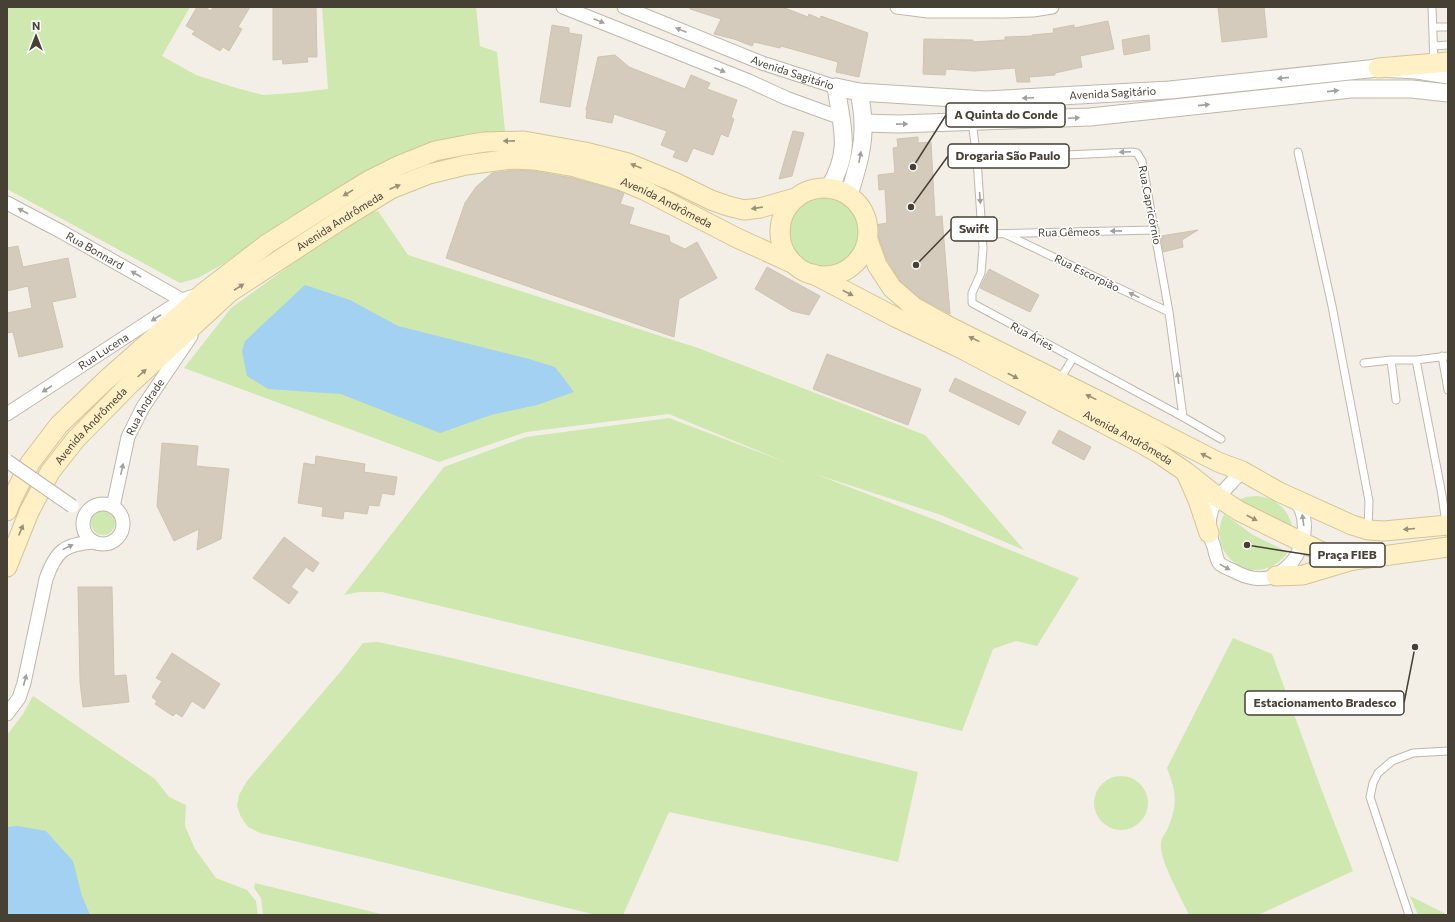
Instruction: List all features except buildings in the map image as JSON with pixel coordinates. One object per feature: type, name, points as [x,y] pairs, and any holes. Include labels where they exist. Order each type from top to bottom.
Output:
[{"type":"main road","points":[[1378,68],[1441,62]]},
{"type":"main road","name":"Avenida Andrômeda","points":[[7,511],[30,463],[59,425],[106,380],[203,293],[267,244],[368,181],[400,165],[435,151],[485,142],[524,141],[585,152],[628,163],[674,182],[710,200],[744,210],[760,208],[795,198]]},
{"type":"main road","name":"Avenida Andrômeda","points":[[7,567],[29,512],[50,472],[76,439],[130,384],[230,292],[391,189],[429,174],[466,165],[511,159],[534,160],[575,167],[620,180],[644,190],[737,238],[794,264]]},
{"type":"main road","points":[[816,188],[829,188],[849,195],[860,206],[867,219],[868,240],[864,252],[856,262],[846,270],[834,275],[813,274],[794,264],[785,253],[780,239],[780,224],[785,210],[795,198],[816,188]]},
{"type":"main road","name":"Avenida Andrômeda","points":[[868,240],[877,265],[892,288],[914,307],[950,327],[1218,462],[1242,471],[1294,499],[1352,525],[1368,530],[1384,531],[1447,525]]},
{"type":"main road","name":"Avenida Andrômeda","points":[[813,274],[895,317],[962,349],[1158,452],[1219,498],[1239,511],[1326,554],[1354,560],[1448,547]]},
{"type":"main road","points":[[1186,472],[1198,500],[1209,533]]},
{"type":"main road","points":[[1276,576],[1303,575],[1354,560]]},
{"type":"street","name":"Avenida Sagitário","points":[[563,7],[749,81],[786,98],[841,118]]},
{"type":"street","name":"Avenida Sagitário","points":[[624,7],[762,63],[836,88],[859,92],[986,100],[1170,90],[1378,68]]},
{"type":"street","points":[[897,7],[926,9],[1010,10],[1033,10],[1052,7]]},
{"type":"street","points":[[1350,71],[1351,89]]},
{"type":"street","points":[[829,188],[836,176],[844,150],[844,132],[836,88]]},
{"type":"street","name":"Avenida Sagitário","points":[[863,123],[972,122],[1090,117],[1351,89],[1412,89],[1448,93]]},
{"type":"street","points":[[849,195],[863,142],[863,123],[859,92]]},
{"type":"street","name":"Rua Bonnard","points":[[7,203],[62,232],[182,300]]},
{"type":"street","name":"Rua Lucena","points":[[7,414],[182,300],[203,293]]},
{"type":"street","name":"Rua Andrade","points":[[113,507],[128,437],[144,407],[202,319]]},
{"type":"street","points":[[7,461],[72,506],[84,517]]},
{"type":"street","points":[[1242,471],[1219,498],[1212,509],[1209,521],[1209,533],[1219,563],[1243,576],[1257,578],[1276,576],[1298,555],[1303,543],[1304,519],[1301,508],[1294,499]]},
{"type":"street","points":[[7,714],[19,698],[24,683],[46,579],[51,564],[59,552],[72,545],[94,542],[103,544],[116,538],[120,533],[123,521],[121,515],[113,507],[107,504],[95,505],[90,508],[84,517],[84,532],[88,538],[94,542]]},
{"type":"lane","points":[[1432,7],[1433,28],[1441,62]]},
{"type":"lane","points":[[1433,28],[1448,27]]},
{"type":"lane","points":[[1441,62],[1448,45]]},
{"type":"lane","name":"Rua Áries","points":[[972,122],[977,159],[983,234],[982,268],[978,282],[972,293],[972,303],[1221,439]]},
{"type":"lane","points":[[1298,152],[1332,306],[1367,486],[1370,512],[1368,530]]},
{"type":"lane","name":"Rua Capricórnio","points":[[977,159],[1137,153],[1142,161],[1155,230],[1169,312],[1183,417]]},
{"type":"lane","name":"Rua Gêmeos","points":[[983,234],[1155,230]]},
{"type":"lane","name":"Rua Escorpião","points":[[1005,234],[1169,312]]},
{"type":"lane","points":[[1364,363],[1391,360],[1416,360],[1445,356],[1448,390]]},
{"type":"lane","points":[[1059,381],[1073,358]]},
{"type":"lane","points":[[1391,360],[1396,400]]},
{"type":"lane","points":[[1416,360],[1447,525]]},
{"type":"lane","points":[[1409,915],[1370,797],[1373,784],[1378,774],[1392,761],[1413,753],[1448,751]]},
{"type":"green space","points":[[7,7],[190,7],[162,56],[196,75],[263,95],[328,89],[322,7],[476,7],[480,46],[497,52],[505,131],[461,138],[394,162],[290,217],[223,264],[198,278],[180,283],[7,189]]},
{"type":"green space","points":[[825,192],[840,195],[852,203],[860,215],[863,230],[860,245],[852,257],[840,265],[825,268],[810,265],[798,257],[790,245],[787,230],[790,215],[798,203],[810,195]]},
{"type":"green space","points":[[378,211],[408,255],[698,348],[925,435],[1024,550],[941,515],[815,474],[938,521],[1079,578],[1037,646],[1016,641],[993,649],[962,731],[382,592],[359,592],[344,595],[444,467],[526,437],[669,418],[790,464],[669,414],[526,432],[439,462],[184,368],[231,308],[360,215]]},
{"type":"green space","points":[[1257,496],[1271,500],[1282,507],[1289,518],[1293,532],[1236,501],[1246,497]]},
{"type":"green space","points":[[103,511],[111,515],[115,523],[111,531],[103,535],[95,531],[91,523],[95,515]]},
{"type":"green space","points":[[1224,514],[1253,535],[1288,552],[1276,564],[1263,569],[1250,569],[1238,564],[1228,556],[1221,544],[1220,530]]},
{"type":"green space","points":[[1233,638],[1272,654],[1353,871],[1258,915],[1189,915],[1164,862],[1162,854],[1161,841],[1171,819],[1175,798],[1167,768]]},
{"type":"green space","points":[[378,642],[452,658],[918,772],[898,862],[669,812],[623,915],[596,915],[260,833],[248,827],[241,817],[237,806],[239,795],[247,781],[363,643]]},
{"type":"green space","points":[[33,696],[155,779],[169,797],[186,805],[185,826],[195,849],[216,878],[247,890],[256,901],[258,915],[7,915],[7,735],[23,714]]},
{"type":"green space","points":[[1116,776],[1126,776],[1136,780],[1144,788],[1148,798],[1148,808],[1144,818],[1136,826],[1126,830],[1116,830],[1106,826],[1098,818],[1094,808],[1094,798],[1098,788],[1106,780]]},
{"type":"green space","points":[[255,883],[385,915],[263,915],[261,898],[254,888]]},
{"type":"green space","points":[[1410,896],[1448,915],[1418,915]]},
{"type":"water","points":[[305,285],[350,300],[398,326],[555,367],[574,392],[537,405],[491,415],[440,433],[341,394],[268,389],[247,376],[242,351],[245,341]]},
{"type":"water","points":[[18,826],[46,831],[73,861],[82,896],[90,915],[7,915],[7,827]]},
{"type":"place","name":"A Quinta do Conde","points":[[913,167]]},
{"type":"place","name":"Drogaria São Paulo","points":[[911,207]]},
{"type":"place","name":"Swift","points":[[916,265]]},
{"type":"place","name":"Praça FIEB","points":[[1247,545]]},
{"type":"place","name":"Estacionamento Bradesco","points":[[1415,647]]}]
